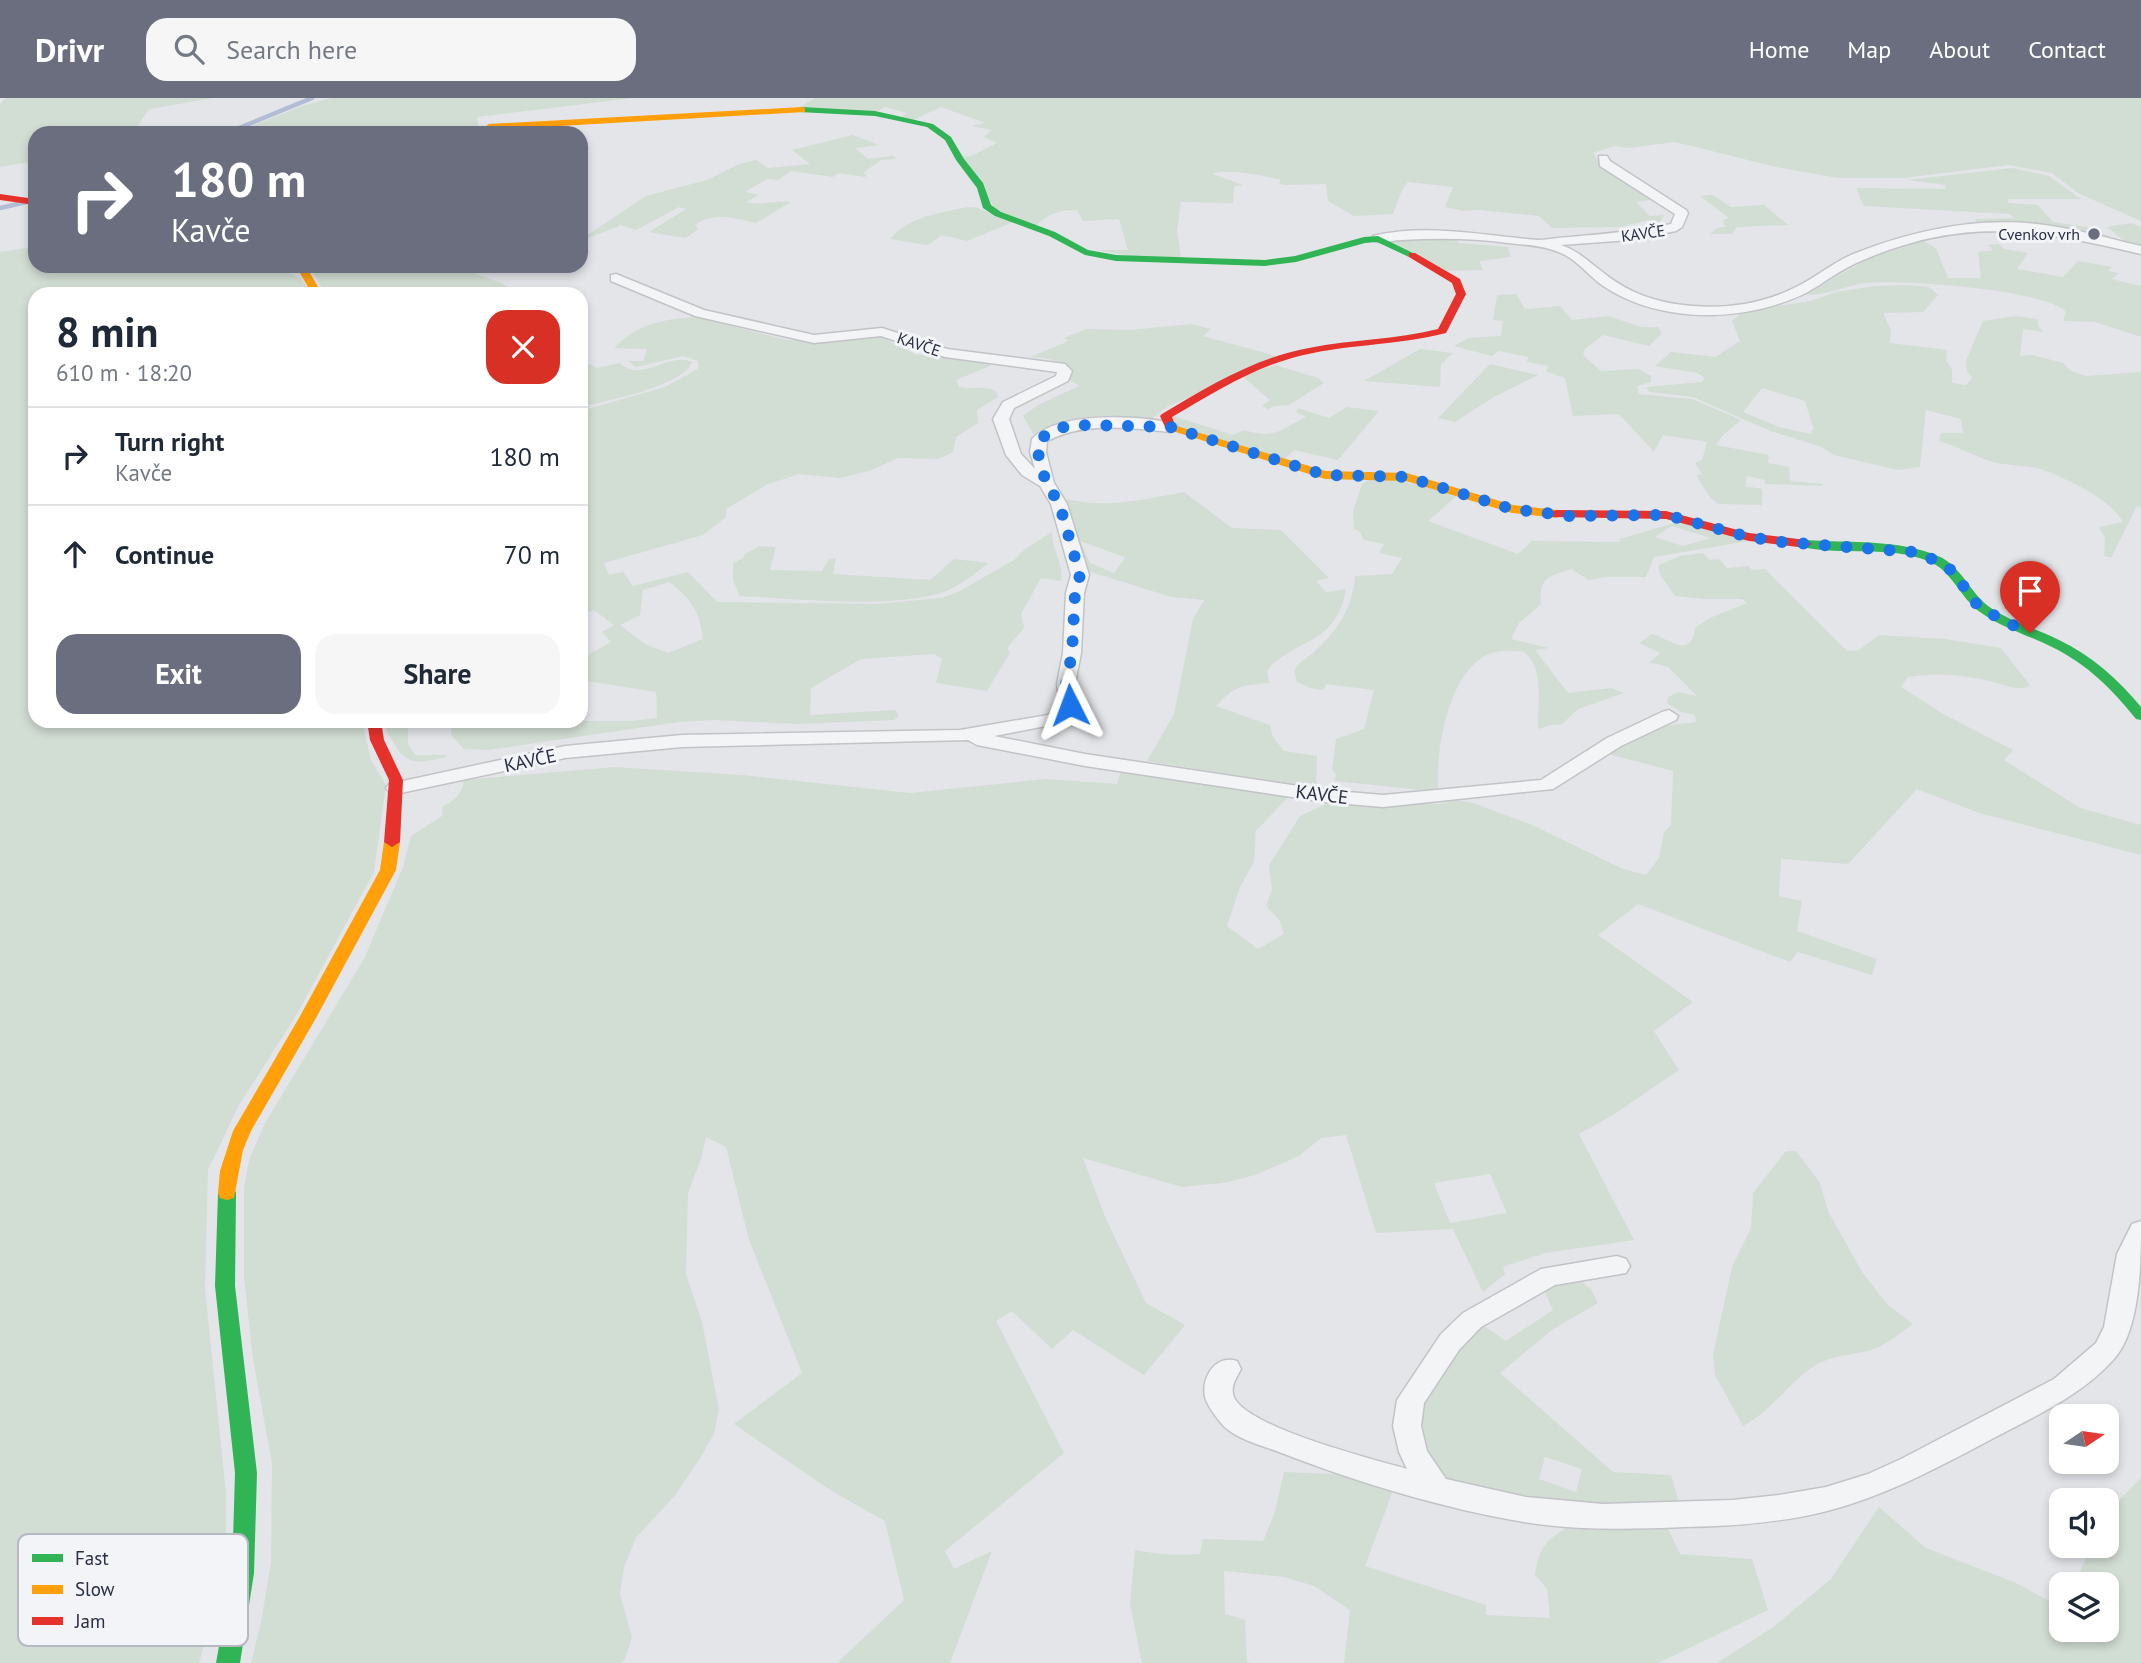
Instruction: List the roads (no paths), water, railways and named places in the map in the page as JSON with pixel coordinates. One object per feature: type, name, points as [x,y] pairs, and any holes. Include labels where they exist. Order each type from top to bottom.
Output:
[{"type":"street","points":[[501,126],[814,108],[846,110],[918,123],[945,133],[961,161],[978,179],[987,194],[986,206],[998,214],[1052,234],[1085,252],[1116,258],[1265,263],[1297,259],[1364,240],[1400,234],[1501,238],[1539,243],[1574,255],[1603,280],[1626,293],[1676,308],[1705,311],[1755,306],[1787,296],[1855,258],[1913,238],[1956,229],[2037,228],[2141,250]]},
{"type":"street","name":"KAVČE","points":[[1539,243],[1574,238],[1630,236],[1676,227],[1682,213],[1620,175],[1604,163],[1603,159]]},
{"type":"street","points":[[1,197],[28,201]]},
{"type":"street","points":[[1378,239],[1409,252],[1456,281],[1461,294],[1457,307],[1442,331],[1384,345],[1330,348],[1283,358],[1208,390],[1166,416],[1170,427],[1325,475],[1407,477],[1512,509],[1570,516],[1666,515],[1749,537],[1782,542],[1914,552],[1937,561],[1954,572],[1974,602],[1998,618],[2067,649],[2094,666],[2116,685],[2141,716]]},
{"type":"street","name":"KAVČE","points":[[616,278],[700,313],[814,340],[882,332],[945,353],[1060,367],[1065,371],[1063,378],[1008,405],[1001,419],[1014,455],[1028,472],[1046,483]]},
{"type":"street","name":"KAVČE","points":[[396,788],[565,752],[682,741],[960,736],[1055,719],[1070,705],[1066,684],[1072,653],[1075,593],[1080,575],[1059,503],[1046,483],[1038,453],[1040,439],[1057,428],[1128,424],[1170,427]]},
{"type":"street","name":"KAVČE","points":[[960,736],[1086,760],[1325,796],[1383,801],[1546,785],[1614,742],[1669,716]]},
{"type":"street","points":[[244,1534],[246,1473],[225,1286],[227,1178],[246,1118],[295,1041],[388,870],[396,780],[377,740],[375,728]]},
{"type":"street","points":[[1227,1369],[1220,1379],[1219,1397],[1232,1417],[1256,1431],[1341,1463],[1437,1489],[1526,1510],[1631,1517],[1733,1513],[1779,1508],[1826,1499],[1874,1484],[1911,1468],[2064,1387],[2106,1350],[2117,1326],[2130,1254],[2141,1231]]},
{"type":"street","points":[[1437,1489],[1422,1470],[1413,1452],[1407,1426],[1411,1400],[1450,1342],[1472,1320],[1550,1276],[1618,1266]]},
{"type":"waterway","points":[[244,126],[312,98]]},
{"type":"waterway","points":[[0,208],[28,202]]},
{"type":"place","name":"Cvenkov vrh","points":[[2094,234]]}]
